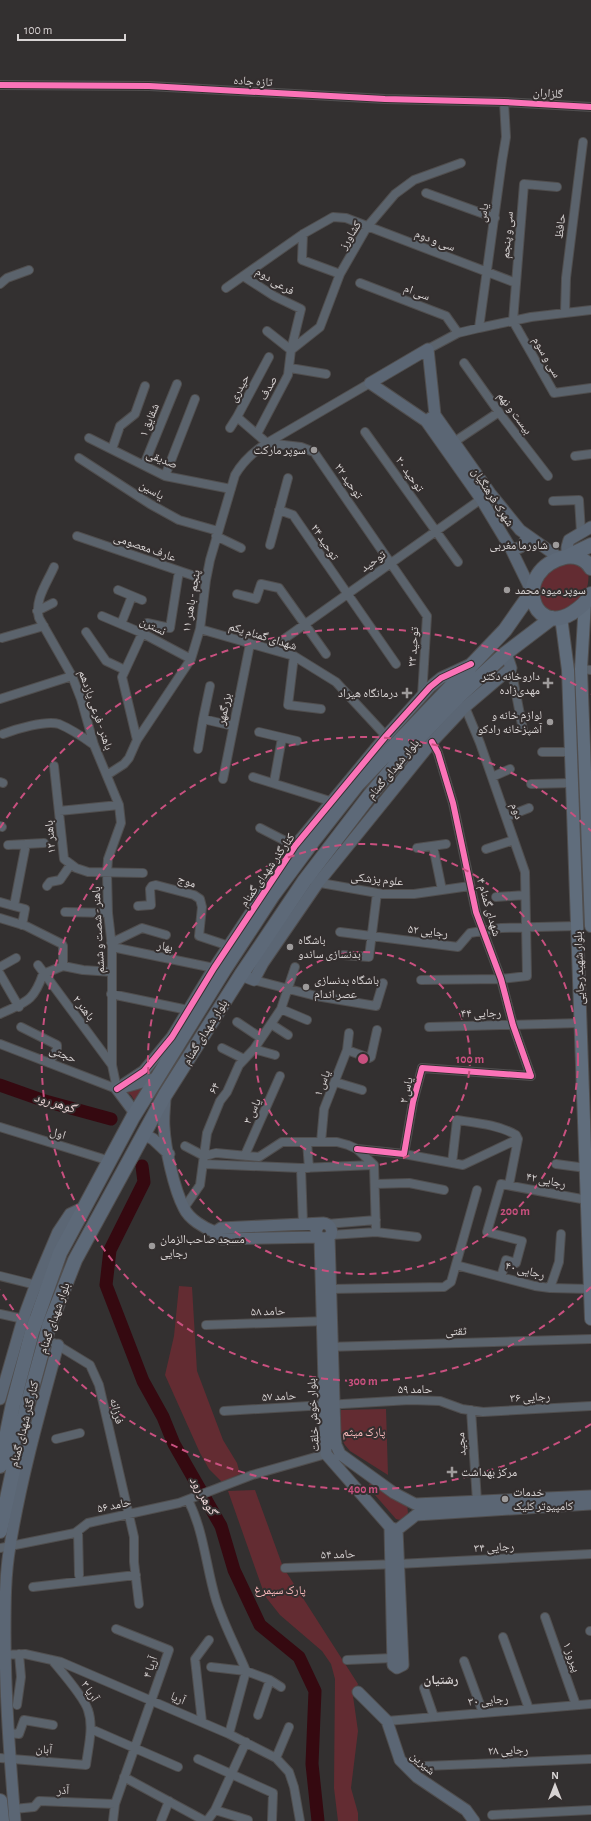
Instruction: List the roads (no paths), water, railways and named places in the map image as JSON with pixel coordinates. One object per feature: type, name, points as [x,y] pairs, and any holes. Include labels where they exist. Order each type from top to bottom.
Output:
[{"type":"highway","name":"بلوار شهدای گمنام","points":[[0,1531],[17,1481],[39,1326],[42,1286],[135,1113],[170,1058],[204,994],[313,840],[374,767],[504,630],[531,592],[536,578],[545,567],[591,545]]},
{"type":"highway","points":[[564,557],[574,556],[582,559],[591,568]]},
{"type":"highway","points":[[531,592],[532,602],[537,610],[544,615],[557,617]]},
{"type":"highway","name":"بلوار شهدای گمنام","points":[[0,1466],[3,1442],[18,1385],[39,1326],[165,1095],[241,975],[312,881],[379,784],[414,743],[460,695],[506,653],[557,617],[575,611],[588,598]]},
{"type":"highway","points":[[504,630],[511,629],[516,631],[520,636],[520,642]]},
{"type":"highway","points":[[0,1801],[2,1821]]},
{"type":"main road","name":"بلوار شهید رجایی","points":[[588,598],[582,645],[586,670],[591,926]]},
{"type":"main road","name":"بلوار شهید رجایی","points":[[557,617],[565,648],[568,670],[591,1319]]},
{"type":"main road","points":[[565,648],[566,642],[570,638],[576,637],[581,640],[582,645]]},
{"type":"street","name":"تازه جاده","points":[[0,85],[149,86],[385,99],[504,102]]},
{"type":"street","name":"گلزاران","points":[[504,102],[591,107]]},
{"type":"street","name":"یاس","points":[[479,328],[506,137],[504,102]]},
{"type":"street","name":"حافظ","points":[[565,313],[566,278],[583,142]]},
{"type":"street","name":"کشاورز","points":[[291,350],[320,327],[340,274],[367,227],[395,194],[414,180],[461,163]]},
{"type":"street","name":"سی و پنجم","points":[[513,321],[524,184],[557,187]]},
{"type":"street","points":[[426,193],[495,218]]},
{"type":"street","name":"سی و دوم","points":[[303,234],[333,217],[346,218],[486,273],[516,282]]},
{"type":"street","points":[[303,234],[302,260],[340,274]]},
{"type":"street","points":[[226,288],[303,234]]},
{"type":"street","points":[[0,284],[7,278],[28,270]]},
{"type":"street","name":"فرعی دوم","points":[[243,276],[274,296],[301,309],[291,350]]},
{"type":"street","name":"سی ام","points":[[360,282],[446,316],[458,333]]},
{"type":"street","points":[[430,418],[370,382],[458,333],[513,321],[591,310]]},
{"type":"street","name":"سی و سوم","points":[[513,321],[554,393],[591,388]]},
{"type":"street","points":[[267,331],[291,350]]},
{"type":"street","points":[[428,349],[430,418]]},
{"type":"street","name":"صدف","points":[[257,434],[288,375],[291,350]]},
{"type":"street","name":"حیدری","points":[[267,443],[237,417],[269,357]]},
{"type":"street","name":"بیست و نهم","points":[[464,363],[548,476]]},
{"type":"street","points":[[290,368],[326,374]]},
{"type":"street","name":"پنجم - باهنر ۱۱","points":[[107,775],[124,764],[129,758],[137,740],[191,659],[200,629],[206,580],[217,534],[240,466],[252,453],[267,443],[370,382]]},
{"type":"street","name":"شقایق ۱","points":[[144,465],[177,384]]},
{"type":"street","points":[[112,449],[120,426],[135,414],[145,386]]},
{"type":"street","points":[[165,476],[195,399]]},
{"type":"street","points":[[454,442],[499,412]]},
{"type":"street","points":[[230,428],[237,417]]},
{"type":"street","name":"شهرک فرهنگیان","points":[[430,418],[454,442],[485,496],[531,592]]},
{"type":"street","name":"شهرک فرهنگیان","points":[[430,418],[485,496],[526,536],[564,557]]},
{"type":"street","name":"توحید ۲۰","points":[[365,432],[458,562]]},
{"type":"street","name":"صدیقی","points":[[89,438],[165,476],[231,489]]},
{"type":"street","name":"توحید ۲۲","points":[[267,443],[301,447],[314,452],[391,563]]},
{"type":"street","points":[[575,456],[591,454]]},
{"type":"street","name":"یاسین","points":[[79,458],[150,504],[179,520],[217,534],[241,548]]},
{"type":"street","points":[[270,545],[288,478]]},
{"type":"street","name":"توحید","points":[[270,649],[485,496]]},
{"type":"street","points":[[553,500],[579,500],[586,530],[569,540],[564,557]]},
{"type":"street","name":"توحید ۲۴","points":[[279,510],[293,515],[346,594],[396,664]]},
{"type":"street","name":"عارف معصومی","points":[[77,536],[206,580]]},
{"type":"street","points":[[510,548],[520,548],[524,544],[526,536]]},
{"type":"street","name":"توحید ۲۳","points":[[391,563],[427,616],[422,696]]},
{"type":"street","points":[[37,611],[40,598],[54,567]]},
{"type":"street","points":[[137,740],[122,677],[147,622],[170,628],[179,571]]},
{"type":"street","points":[[237,594],[256,599],[261,584],[279,588],[326,654]]},
{"type":"street","points":[[118,590],[142,600]]},
{"type":"street","points":[[121,624],[132,596]]},
{"type":"street","points":[[37,611],[53,602]]},
{"type":"street","name":"باهنر - فرعی یازدهم","points":[[37,611],[72,676],[81,699],[94,745],[107,775]]},
{"type":"street","name":"نسترن","points":[[102,616],[142,633],[191,659]]},
{"type":"street","points":[[2,638],[44,626]]},
{"type":"street","name":"شهدای گمنام یکم","points":[[200,629],[294,656],[336,682],[386,736]]},
{"type":"street","points":[[86,632],[106,661],[125,670]]},
{"type":"street","name":"بزرگمهر","points":[[223,779],[250,644]]},
{"type":"street","points":[[506,653],[511,668],[523,730]]},
{"type":"street","points":[[294,656],[288,705],[321,709]]},
{"type":"street","name":"کنارگذر شهدای گمنام","points":[[117,1089],[144,1071],[172,1036],[188,1010],[204,994],[214,968],[295,846],[333,802],[386,736],[422,696],[441,678],[471,664]]},
{"type":"street","points":[[254,980],[312,881],[404,777],[432,742],[465,707],[511,668]]},
{"type":"street","points":[[0,699],[72,676]]},
{"type":"street","points":[[198,748],[210,686]]},
{"type":"street","name":"دوم","points":[[465,707],[492,776],[525,872],[525,928]]},
{"type":"street","points":[[203,719],[233,726]]},
{"type":"street","points":[[3,734],[24,726],[57,724],[81,735],[94,745]]},
{"type":"street","points":[[259,732],[297,741]]},
{"type":"street","points":[[274,782],[282,738]]},
{"type":"street","name":"شهدای گمنام ۴","points":[[432,742],[438,753],[453,803],[476,912],[501,980],[513,1025],[531,1076]]},
{"type":"street","points":[[356,773],[374,767],[374,751]]},
{"type":"street","points":[[542,752],[571,752]]},
{"type":"street","name":"باهنر ۱۲","points":[[54,766],[64,859],[88,872],[143,873]]},
{"type":"street","points":[[492,776],[510,769]]},
{"type":"street","name":"باهنر - شصت و ششم","points":[[107,775],[119,805],[121,823],[108,859],[107,873],[112,972],[112,1065],[117,1089]]},
{"type":"street","points":[[253,777],[274,782],[333,802]]},
{"type":"street","points":[[379,784],[404,777]]},
{"type":"street","points":[[531,784],[572,783]]},
{"type":"street","points":[[59,811],[119,805]]},
{"type":"street","points":[[506,817],[529,808]]},
{"type":"street","points":[[260,828],[295,846]]},
{"type":"street","points":[[486,849],[514,840]]},
{"type":"street","points":[[8,845],[44,843]]},
{"type":"street","points":[[14,906],[26,844]]},
{"type":"street","points":[[417,848],[446,844]]},
{"type":"street","points":[[433,846],[442,890]]},
{"type":"street","points":[[47,886],[50,882],[60,880],[71,864]]},
{"type":"street","name":"علوم پزشکی","points":[[312,881],[377,893],[414,894],[470,886]]},
{"type":"street","name":"موج","points":[[138,906],[151,904],[150,889],[156,885],[194,895],[200,899],[202,906],[199,936],[229,946]]},
{"type":"street","points":[[343,955],[369,957],[377,893]]},
{"type":"street","points":[[496,897],[525,895]]},
{"type":"street","points":[[0,902],[25,909],[22,925]]},
{"type":"street","points":[[65,912],[108,913]]},
{"type":"street","points":[[0,918],[22,925],[62,944],[63,966]]},
{"type":"street","name":"رجایی ۵۲","points":[[340,932],[458,947],[470,932],[500,928],[577,926]]},
{"type":"street","points":[[111,945],[142,928],[166,935]]},
{"type":"street","points":[[421,980],[501,980],[527,976],[525,928]]},
{"type":"street","name":"بهار","points":[[111,945],[214,968]]},
{"type":"street","points":[[0,967],[16,958]]},
{"type":"street","name":"باهنر ۲","points":[[38,965],[43,974],[112,1065]]},
{"type":"street","points":[[0,1014],[25,1004],[40,983],[43,974],[63,966],[83,970],[112,972]]},
{"type":"street","name":"۶۴","points":[[184,1208],[200,1185],[207,1133],[210,1123],[239,1065],[254,1049],[281,1009],[295,967]]},
{"type":"street","points":[[0,974],[19,1007]]},
{"type":"street","points":[[241,975],[254,980],[342,1001],[376,1006],[383,983]]},
{"type":"street","points":[[111,994],[188,1010]]},
{"type":"street","points":[[281,1009],[307,1020]]},
{"type":"street","points":[[237,1022],[261,1038]]},
{"type":"street","name":"رجایی ۴۴","points":[[429,1027],[581,1023]]},
{"type":"street","points":[[271,1024],[288,1035]]},
{"type":"street","points":[[21,1027],[56,1046],[57,1049],[48,1063]]},
{"type":"street","points":[[347,1050],[369,1058],[371,1057],[377,1030]]},
{"type":"street","name":"یاس ۱","points":[[321,1142],[324,1109],[347,1050],[350,1033]]},
{"type":"street","points":[[170,1058],[172,1036]]},
{"type":"street","name":"حجتی","points":[[0,1044],[117,1089]]},
{"type":"street","points":[[222,1048],[244,1059]]},
{"type":"street","points":[[254,1049],[275,1056]]},
{"type":"street","name":"یاس ۲","points":[[404,1154],[413,1102],[422,1068],[531,1076]]},
{"type":"street","name":"یاس ۳","points":[[245,1156],[280,1076]]},
{"type":"street","points":[[135,1113],[117,1089],[157,1078]]},
{"type":"street","points":[[335,1082],[362,1090]]},
{"type":"street","points":[[165,1095],[163,1126],[176,1187],[184,1208],[207,1229],[215,1232]]},
{"type":"street","points":[[452,1163],[457,1120],[500,1128],[516,1135],[518,1139]]},
{"type":"street","name":"اول","points":[[0,1127],[110,1161]]},
{"type":"street","points":[[143,1134],[153,1139],[169,1154]]},
{"type":"street","points":[[357,1149],[404,1154],[464,1165],[518,1139]]},
{"type":"street","points":[[502,1277],[506,1260],[516,1263],[522,1241],[487,1232],[505,1184],[518,1139]]},
{"type":"street","points":[[204,1160],[216,1154],[259,1157],[282,1142],[348,1144],[357,1149],[374,1165],[376,1232]]},
{"type":"street","points":[[303,1224],[307,1142]]},
{"type":"street","points":[[185,1146],[204,1160],[259,1166],[305,1168],[374,1165]]},
{"type":"street","points":[[259,1157],[259,1166]]},
{"type":"street","points":[[556,1164],[586,1168]]},
{"type":"street","points":[[374,1184],[409,1184],[444,1190]]},
{"type":"street","name":"رجایی ۴۲","points":[[505,1184],[587,1200]]},
{"type":"street","points":[[330,1289],[444,1287],[450,1282],[456,1265],[477,1190]]},
{"type":"street","points":[[215,1232],[221,1228],[324,1224],[376,1220]]},
{"type":"street","points":[[324,1224],[316,1230],[325,1237]]},
{"type":"street","points":[[215,1232],[216,1237],[222,1239],[325,1237],[376,1232],[417,1238]]},
{"type":"street","points":[[550,1288],[559,1262],[561,1234]]},
{"type":"street","name":"بلوار خوش خلقت","points":[[325,1237],[330,1289],[327,1321]]},
{"type":"street","name":"بلوار خوش خلقت","points":[[325,1237],[329,1406],[326,1454],[393,1529]]},
{"type":"street","name":"رجایی ۴۰","points":[[456,1265],[550,1288],[590,1289]]},
{"type":"street","points":[[0,1276],[42,1286]]},
{"type":"street","points":[[0,1314],[39,1326],[2,1382],[0,1399]]},
{"type":"street","name":"حامد ۵۸","points":[[206,1325],[327,1321]]},
{"type":"street","name":"فرزانه","points":[[39,1326],[58,1345],[90,1365],[98,1384],[130,1514],[134,1537],[139,1604]]},
{"type":"street","name":"ثقتی","points":[[328,1347],[591,1339]]},
{"type":"street","name":"کنار گذر شهدای گمنام","points":[[15,1821],[5,1758],[8,1733],[3,1655],[6,1597],[5,1547],[17,1481],[38,1416],[58,1345]]},
{"type":"street","points":[[2,1382],[18,1385]]},
{"type":"street","name":"حامد ۵۹","points":[[329,1406],[410,1400],[440,1401],[462,1409],[471,1410]]},
{"type":"street","name":"بلوار خوش خلقت","points":[[329,1406],[337,1451],[347,1461],[416,1510]]},
{"type":"street","name":"حامد ۵۷","points":[[224,1411],[329,1406]]},
{"type":"street","name":"رجایی ۳۶","points":[[471,1410],[483,1412],[591,1406]]},
{"type":"street","name":"مجید","points":[[471,1410],[477,1501]]},
{"type":"street","points":[[56,1439],[80,1433]]},
{"type":"street","name":"حامد ۵۶","points":[[5,1547],[75,1533],[88,1523],[188,1500],[252,1475],[326,1454]]},
{"type":"street","points":[[360,1493],[359,1486],[362,1481],[374,1480]]},
{"type":"street","points":[[347,1660],[393,1658],[395,1667],[401,1667],[403,1665],[393,1529],[416,1510],[477,1501],[591,1496]]},
{"type":"street","points":[[188,1500],[203,1544],[220,1612],[246,1671],[229,1734]]},
{"type":"street","points":[[416,1510],[591,1504]]},
{"type":"street","points":[[78,1530],[79,1575]]},
{"type":"street","name":"رجایی ۳۴","points":[[395,1564],[591,1554]]},
{"type":"street","name":"حامد ۵۴","points":[[285,1568],[395,1564]]},
{"type":"street","points":[[33,1587],[136,1575]]},
{"type":"street","name":"پیروز ۱","points":[[545,1617],[576,1705]]},
{"type":"street","name":"آریا ۴","points":[[116,1629],[169,1650],[152,1700]]},
{"type":"street","points":[[503,1637],[530,1709]]},
{"type":"street","points":[[202,1722],[195,1659],[209,1640]]},
{"type":"street","points":[[17,1705],[22,1677],[19,1654]]},
{"type":"street","name":"آریا","points":[[3,1655],[19,1654],[61,1662],[229,1734],[276,1758],[289,1772],[294,1786],[300,1821]]},
{"type":"street","name":"آریا ۳","points":[[52,1660],[66,1677],[88,1710],[91,1729],[86,1765]]},
{"type":"street","points":[[464,1661],[483,1713]]},
{"type":"street","points":[[211,1667],[246,1671],[281,1686]]},
{"type":"street","points":[[258,1715],[270,1680]]},
{"type":"street","points":[[424,1688],[434,1717]]},
{"type":"street","name":"شیرین","points":[[358,1692],[387,1721],[400,1760],[417,1777],[466,1810],[474,1821]]},
{"type":"street","points":[[114,1821],[115,1804],[152,1700]]},
{"type":"street","name":"رجایی ۳۰","points":[[387,1721],[591,1704]]},
{"type":"street","points":[[8,1733],[19,1734],[24,1720],[53,1725]]},
{"type":"street","points":[[276,1758],[289,1727]]},
{"type":"street","points":[[91,1729],[178,1767]]},
{"type":"street","points":[[124,1777],[206,1821],[215,1810],[246,1742]]},
{"type":"street","name":"آبان","points":[[5,1758],[86,1765]]},
{"type":"street","name":"رجایی ۲۸","points":[[426,1766],[591,1758]]},
{"type":"street","points":[[198,1759],[230,1775],[273,1793],[272,1821]]},
{"type":"street","name":"آذر","points":[[14,1809],[34,1807],[39,1801],[115,1804]]},
{"type":"street","points":[[161,1821],[169,1801]]},
{"type":"street","points":[[215,1810],[248,1820]]},
{"type":"street","points":[[492,1815],[591,1810]]},
{"type":"waterway","name":"گوهر رود","points":[[0,1085],[45,1101],[111,1119]]},
{"type":"waterway","name":"گوهر رود","points":[[142,1166],[144,1182],[110,1250],[106,1285],[143,1381],[163,1417],[174,1444],[221,1526],[234,1570],[260,1625],[299,1657],[315,1691],[312,1764],[318,1821]]},
{"type":"place","name":"سوپر مارکت","points":[[314,450]]},
{"type":"place","name":"شاورما مغربی","points":[[556,545]]},
{"type":"place","name":"سوپر میوه محمد","points":[[507,590]]},
{"type":"place","name":"داروخانه دکتر مهدی‌زاده","points":[[548,683]]},
{"type":"place","name":"درمانگاه هیراد","points":[[407,693]]},
{"type":"place","name":"لوازم خانه و آشپزخانه رادکو","points":[[550,722]]},
{"type":"place","name":"باشگاه بدنسازی ساندو","points":[[290,947]]},
{"type":"place","name":"باشگاه بدنسازی عصر اندام","points":[[306,987]]},
{"type":"place","name":"مسجد صاحب‌الزمان رجایی","points":[[152,1246]]},
{"type":"place","name":"مرکز بهداشت","points":[[452,1472]]},
{"type":"place","name":"خدمات کامپیوتر کلیک","points":[[505,1499]]},
{"type":"district","name":"رشتیان","points":[[441,1679]]},
{"type":"park label","name":"پارک میثم","points":[[364,1432]]},
{"type":"park label","name":"پارک سیمرغ","points":[[280,1590]]}]
